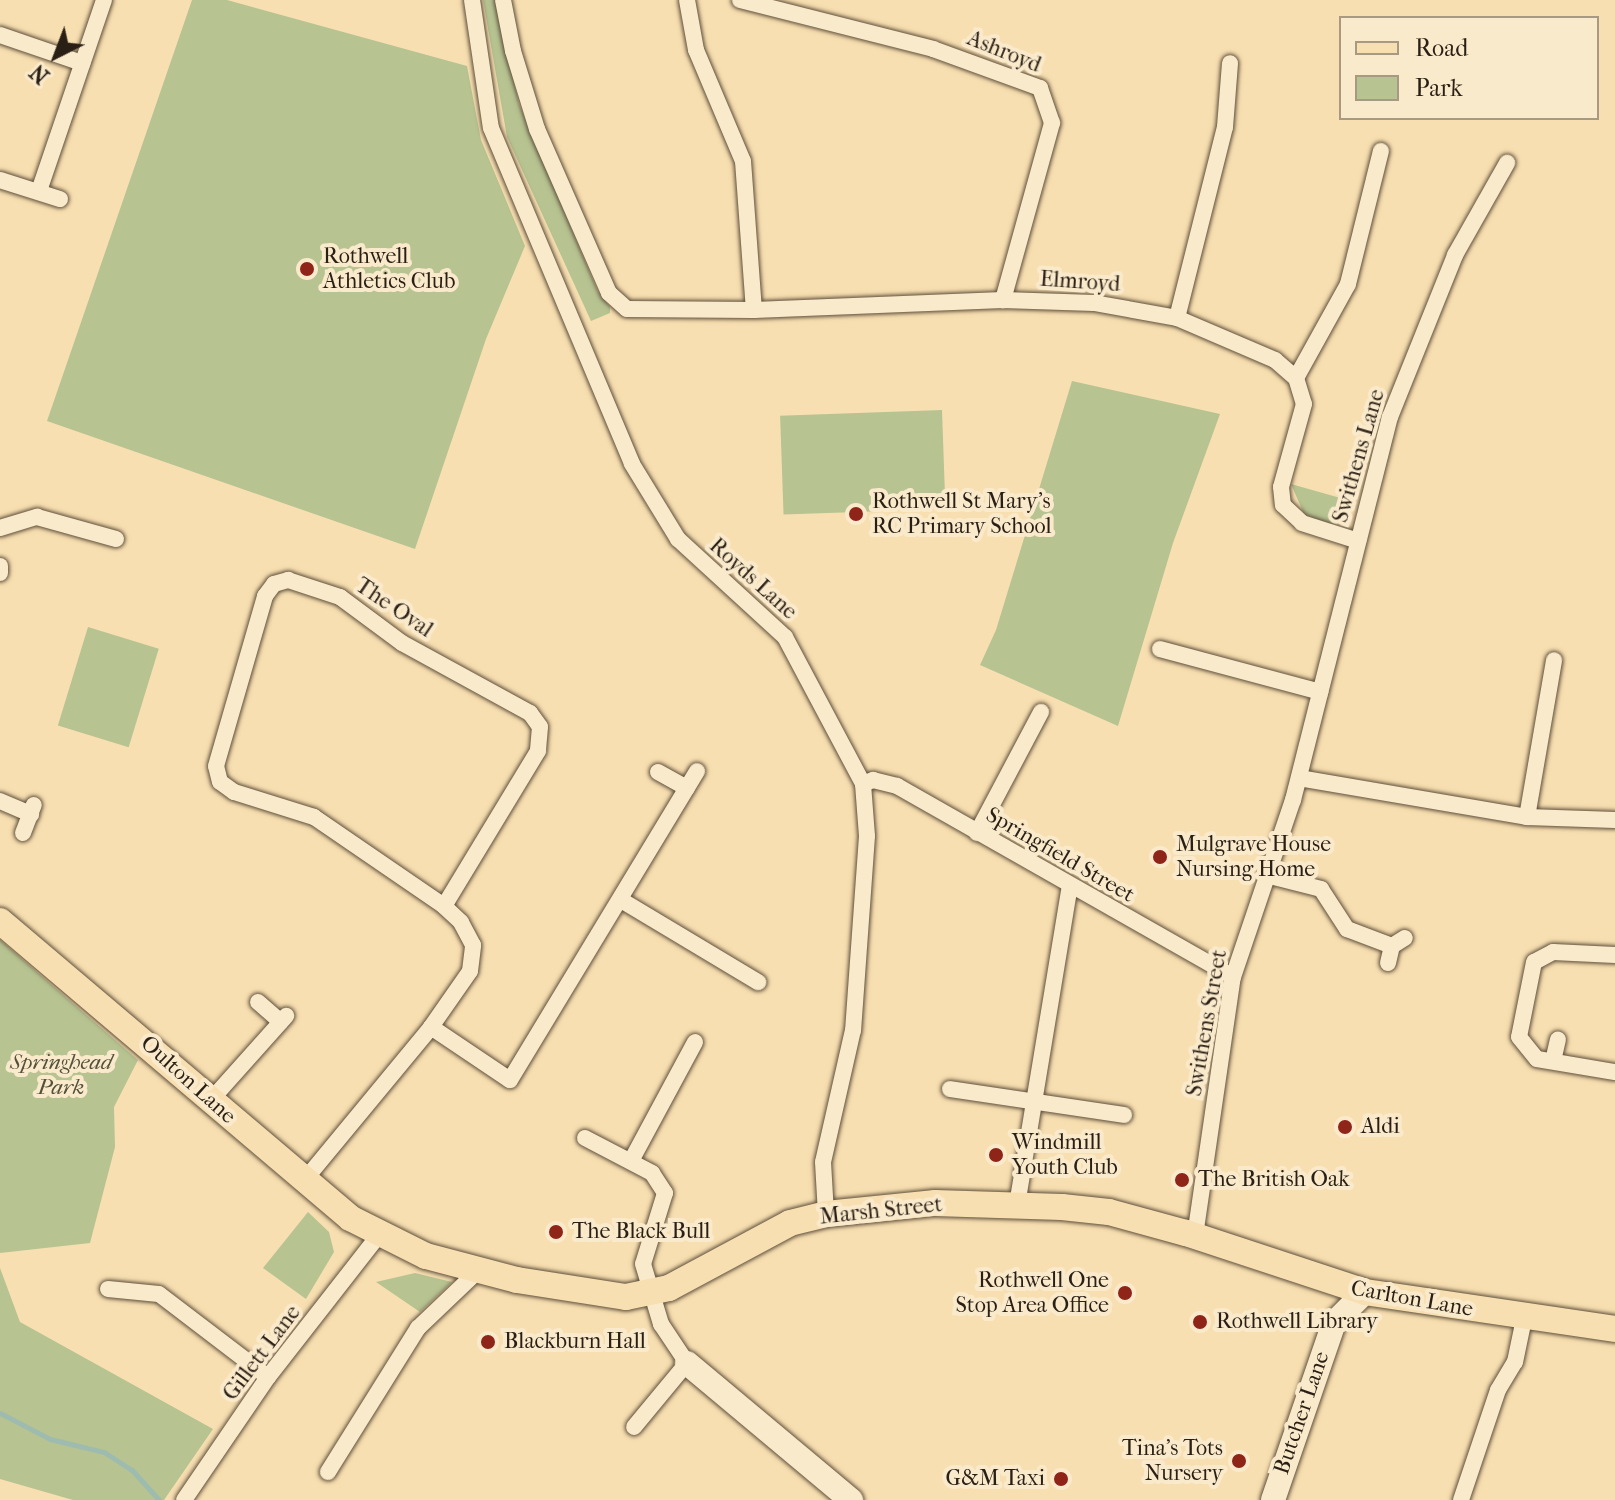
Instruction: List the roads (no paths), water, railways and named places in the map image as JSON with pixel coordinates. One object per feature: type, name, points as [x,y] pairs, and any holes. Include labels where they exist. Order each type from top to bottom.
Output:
[{"type":"main road","name":"Oulton Lane","points":[[0,921],[303,1182],[378,1236]]},
{"type":"main road","name":"Marsh Street","points":[[378,1236],[479,1270],[602,1297],[650,1293],[701,1273],[790,1223],[826,1214],[935,1203],[1109,1212],[1195,1236],[1259,1261]]},
{"type":"main road","name":"Carlton Lane","points":[[1259,1261],[1365,1292],[1524,1319],[1615,1329]]},
{"type":"street","points":[[39,191],[104,0]]},
{"type":"street","name":"Royds Lane","points":[[472,0],[491,128],[632,464],[678,539],[785,637],[863,784],[867,836],[853,1030],[823,1162],[826,1214]]},
{"type":"street","name":"Elmroyd","points":[[503,0],[513,51],[537,129],[609,293],[627,309],[754,310],[1003,300],[1094,303],[1177,318],[1275,360],[1296,378]]},
{"type":"street","points":[[687,0],[696,50],[743,161],[754,310]]},
{"type":"street","name":"Ashroyd","points":[[740,0],[933,49],[1040,88],[1052,123],[1003,300]]},
{"type":"street","points":[[0,35],[82,63]]},
{"type":"street","points":[[1177,318],[1225,127],[1230,63]]},
{"type":"street","points":[[1358,541],[1302,523],[1283,505],[1281,487],[1304,404],[1296,378],[1348,284],[1381,151]]},
{"type":"street","name":"Swithens Lane","points":[[1299,778],[1390,417],[1455,255],[1507,163]]},
{"type":"street","points":[[0,180],[60,199]]},
{"type":"street","points":[[0,528],[37,517],[116,539]]},
{"type":"street","points":[[0,566],[0,573]]},
{"type":"street","name":"The Oval","points":[[303,1182],[431,1027],[474,958],[469,933],[444,906],[314,817],[234,792],[220,782],[216,766],[265,596],[274,584],[288,580],[340,597],[402,643],[536,719],[542,735],[538,751],[444,906]]},
{"type":"street","points":[[1160,649],[1320,692]]},
{"type":"street","points":[[1527,817],[1554,660]]},
{"type":"street","points":[[977,833],[1041,712]]},
{"type":"street","points":[[500,1096],[697,771]]},
{"type":"street","points":[[658,772],[687,788]]},
{"type":"street","points":[[1299,778],[1527,817],[1615,820]]},
{"type":"street","name":"Swithens Street","points":[[1195,1236],[1233,977],[1299,778]]},
{"type":"street","name":"Springfield Street","points":[[863,784],[873,780],[897,786],[1233,977]]},
{"type":"street","points":[[0,801],[33,809],[23,833]]},
{"type":"street","points":[[1266,875],[1321,889],[1347,929],[1398,942],[1388,963]]},
{"type":"street","points":[[1017,1205],[1070,886]]},
{"type":"street","points":[[621,900],[758,982]]},
{"type":"street","points":[[1615,955],[1553,952],[1534,962],[1519,1037],[1529,1054],[1615,1072]]},
{"type":"street","points":[[211,1100],[284,1019],[258,1002]]},
{"type":"street","points":[[431,1027],[510,1080]]},
{"type":"street","points":[[1553,1061],[1558,1040]]},
{"type":"street","points":[[631,1161],[695,1042]]},
{"type":"street","points":[[950,1089],[1124,1115]]},
{"type":"street","points":[[585,1138],[652,1173],[665,1193],[643,1264],[661,1324],[687,1363],[851,1500]]},
{"type":"street","name":"Gillett Lane","points":[[184,1500],[268,1377],[378,1236]]},
{"type":"street","points":[[328,1472],[418,1328],[479,1270]]},
{"type":"street","points":[[107,1288],[159,1294],[268,1377]]},
{"type":"street","name":"Butcher Lane","points":[[1273,1500],[1334,1323],[1365,1292]]},
{"type":"street","points":[[1461,1500],[1498,1390],[1515,1362],[1524,1319]]},
{"type":"street","points":[[634,1427],[687,1363]]},
{"type":"waterway","points":[[0,1413],[50,1439],[104,1452],[132,1470],[159,1500]]},
{"type":"place","name":"Rothwell Athletics Club","points":[[307,269]]},
{"type":"place","name":"Rothwell St Mary's RC Primary School","points":[[856,514]]},
{"type":"place","name":"Mulgrave House Nursing Home","points":[[1160,857]]},
{"type":"place","name":"Aldi","points":[[1345,1127]]},
{"type":"place","name":"Windmill Youth Club","points":[[996,1155]]},
{"type":"place","name":"The British Oak","points":[[1182,1180]]},
{"type":"place","name":"The Black Bull","points":[[556,1232]]},
{"type":"place","name":"Rothwell One Stop Area Office","points":[[1125,1293]]},
{"type":"place","name":"Rothwell Library","points":[[1200,1322]]},
{"type":"place","name":"Blackburn Hall","points":[[488,1342]]},
{"type":"place","name":"Tina's Tots Nursery","points":[[1239,1461]]},
{"type":"place","name":"G&M Taxi","points":[[1061,1479]]},
{"type":"park label","name":"Springhead Park","points":[[61,1074]]}]
